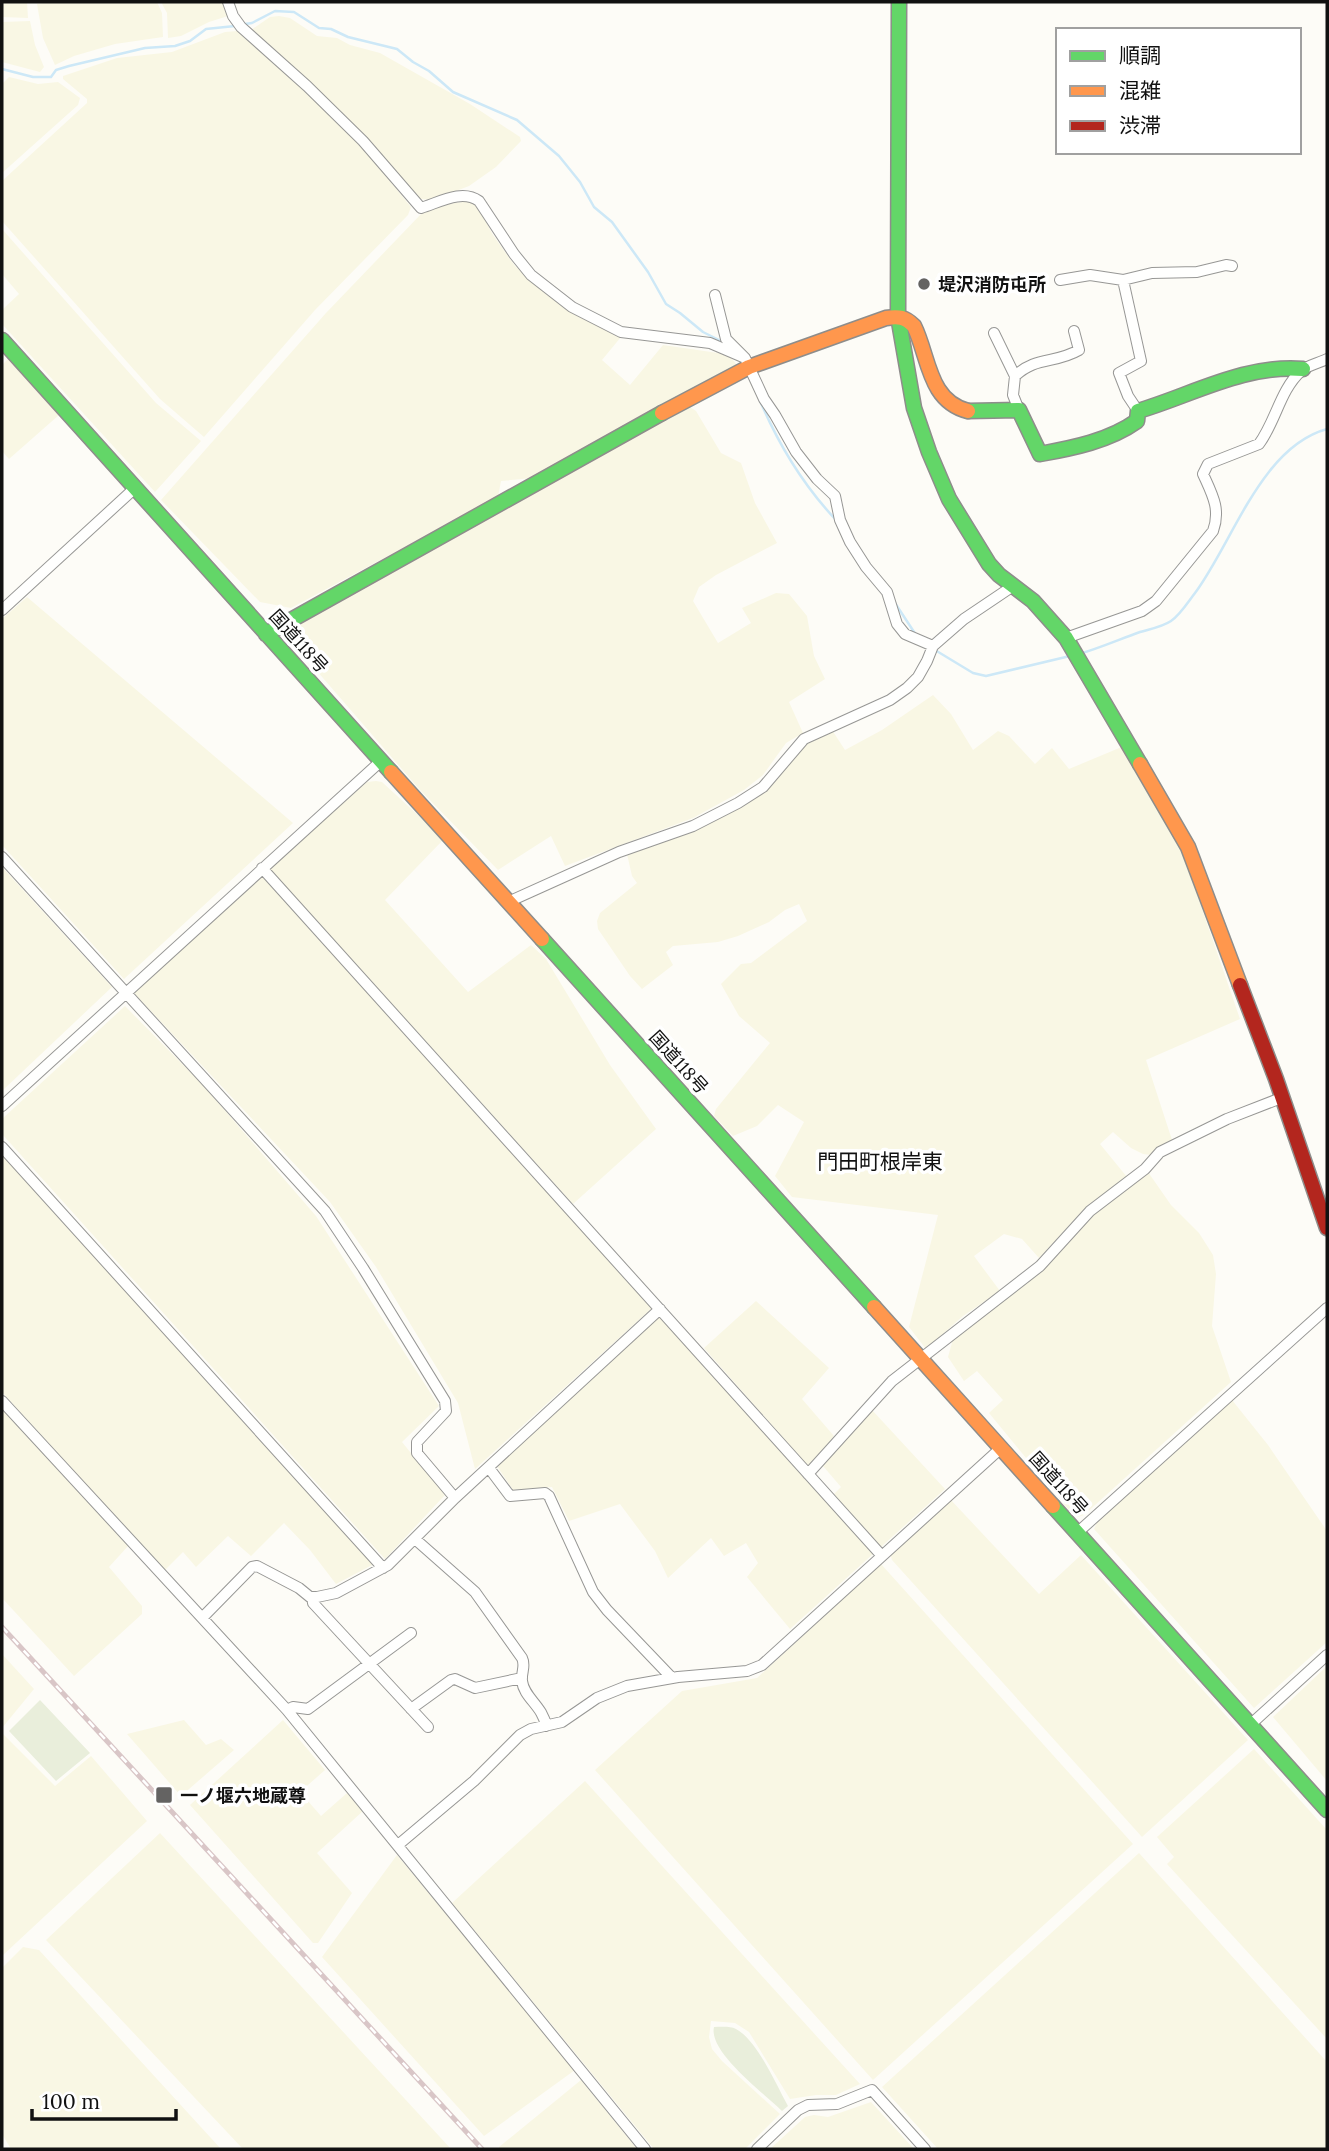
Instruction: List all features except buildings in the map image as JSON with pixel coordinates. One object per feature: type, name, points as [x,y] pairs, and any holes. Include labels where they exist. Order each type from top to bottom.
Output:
[{"type":"main road","points":[[899,2],[898,316],[914,408],[944,487],[989,564],[1033,601],[1066,638],[1188,847],[1327,1228]]},
{"type":"main road","points":[[266,634],[688,399],[747,363],[886,318],[898,316],[909,319],[916,328],[932,383],[945,400],[958,409],[968,411],[1019,410],[1040,454],[1068,449],[1128,430],[1137,421],[1138,411],[1190,392],[1288,366],[1303,369]]},
{"type":"main road","name":"国道118号","points":[[2,340],[1327,1810]]},
{"type":"street","points":[[228,2],[241,27],[363,141],[421,208],[460,195],[471,195],[479,201],[531,275],[572,307],[621,332],[710,343],[747,363]]},
{"type":"street","points":[[1060,281],[1090,275],[1123,280],[1152,273],[1197,272],[1232,266]]},
{"type":"street","points":[[1123,280],[1141,361],[1119,373],[1128,396],[1138,411]]},
{"type":"street","points":[[715,295],[726,339],[747,363],[764,399],[796,452],[817,480],[835,496],[840,520],[850,542],[887,592],[897,624],[905,634],[933,646]]},
{"type":"street","points":[[1019,410],[1013,395],[1012,383],[1015,376],[1033,362],[1066,358],[1079,350],[1074,331]]},
{"type":"street","points":[[994,333],[1015,376]]},
{"type":"street","points":[[1066,638],[1142,611],[1156,601],[1213,531],[1217,519],[1216,504],[1203,474],[1204,469],[1208,464],[1259,444],[1286,390],[1303,369],[1327,359]]},
{"type":"street","points":[[2,611],[135,488]]},
{"type":"street","points":[[508,902],[619,852],[693,826],[738,803],[763,787],[804,739],[890,700],[907,688],[918,677],[933,646],[964,619],[1013,586]]},
{"type":"street","points":[[2,1106],[381,761]]},
{"type":"street","points":[[2,857],[325,1211],[445,1401],[446,1411],[417,1442],[416,1447],[417,1453],[455,1498]]},
{"type":"street","points":[[262,868],[881,1556]]},
{"type":"street","points":[[808,1474],[892,1381],[1040,1266],[1090,1211],[1145,1169],[1160,1152],[1227,1119],[1281,1098]]},
{"type":"street","points":[[2,1147],[383,1568]]},
{"type":"street","points":[[1077,1532],[1327,1308]]},
{"type":"street","points":[[202,1617],[252,1567],[257,1566],[312,1597],[336,1592],[383,1568],[660,1309]]},
{"type":"street","points":[[2,1401],[287,1710],[645,2149]]},
{"type":"street","points":[[398,1845],[474,1781],[520,1735],[531,1729],[562,1722],[611,1690],[672,1678],[747,1671],[762,1665],[1001,1448]]},
{"type":"street","points":[[489,1468],[510,1496],[545,1493],[549,1496],[593,1592],[672,1678]]},
{"type":"street","points":[[415,1539],[468,1585],[486,1606],[525,1663],[522,1678],[526,1690],[545,1715],[546,1726]]},
{"type":"street","points":[[312,1597],[313,1603],[428,1727]]},
{"type":"street","points":[[287,1710],[293,1707],[308,1709],[411,1633]]},
{"type":"street","points":[[1250,1725],[1327,1655]]},
{"type":"street","points":[[411,1709],[451,1679],[475,1688],[522,1678]]},
{"type":"street","points":[[757,2149],[798,2110],[808,2105],[837,2104],[872,2090],[925,2149]]},
{"type":"shaded area","points":[[2,2],[27,2],[28,18],[2,17]]},
{"type":"shaded area","points":[[157,2],[162,13],[163,37],[115,44],[74,56],[55,65],[43,38],[37,4]]},
{"type":"shaded area","points":[[161,2],[222,2],[228,16],[181,36],[168,38],[167,13]]},
{"type":"shaded area","points":[[270,17],[290,18],[317,36],[337,38],[350,45],[380,53],[470,104],[520,137],[521,141],[496,167],[469,186],[433,200],[420,199],[410,191],[375,146],[298,71],[251,30]]},
{"type":"shaded area","points":[[30,21],[35,45],[44,67],[40,72],[2,62],[2,22]]},
{"type":"shaded area","points":[[238,31],[305,89],[359,143],[411,207],[408,215],[315,310],[204,437],[160,399],[2,221],[2,181],[87,103],[87,99],[63,79],[63,76],[117,58],[172,52],[225,32]]},
{"type":"shaded area","points":[[9,77],[38,84],[58,82],[80,98],[78,105],[2,173],[2,84]]},
{"type":"shaded area","points":[[469,201],[478,207],[493,235],[515,266],[547,295],[577,316],[621,337],[602,360],[630,385],[663,345],[725,354],[737,366],[533,478],[501,481],[498,497],[291,608],[260,602],[161,500],[326,313],[422,213],[448,204]]},
{"type":"shaded area","points":[[2,229],[156,403],[201,441],[155,492],[2,324],[2,310],[19,294],[2,274]]},
{"type":"shaded area","points":[[9,358],[59,415],[9,459],[2,451],[2,365]]},
{"type":"shaded area","points":[[687,405],[696,411],[721,453],[741,463],[755,503],[777,543],[716,575],[699,587],[693,601],[718,643],[751,623],[742,608],[776,593],[789,594],[807,616],[814,656],[825,679],[789,702],[803,733],[786,743],[763,775],[744,790],[693,818],[565,866],[551,836],[498,870],[420,790],[284,633],[288,626]]},
{"type":"shaded area","points":[[27,597],[293,823],[124,979],[2,845],[2,619]]},
{"type":"shaded area","points":[[933,695],[951,714],[973,750],[998,731],[1009,736],[1035,764],[1052,748],[1069,769],[1124,746],[1180,845],[1240,1019],[1146,1060],[1172,1140],[1151,1155],[1143,1154],[1131,1148],[1113,1132],[1100,1144],[1127,1177],[1076,1218],[1039,1258],[1022,1239],[1004,1234],[974,1256],[1000,1291],[963,1316],[926,1349],[909,1327],[938,1215],[792,1197],[775,1176],[804,1122],[778,1105],[757,1126],[733,1136],[714,1116],[716,1109],[770,1043],[739,1016],[721,984],[741,964],[751,963],[807,921],[799,904],[738,936],[718,942],[673,946],[666,952],[673,965],[642,989],[598,929],[597,921],[600,913],[637,883],[632,876],[627,854],[741,807],[768,789],[793,755],[806,743],[832,730],[845,750],[882,730]]},
{"type":"shaded area","points":[[367,782],[382,782],[444,839],[385,900],[468,992],[531,945],[546,959],[610,1065],[656,1129],[573,1204],[269,868]]},
{"type":"shaded area","points":[[2,867],[112,987],[2,1091]]},
{"type":"shaded area","points":[[263,876],[652,1308],[475,1469],[458,1403],[376,1267],[330,1202],[134,993]]},
{"type":"shaded area","points":[[125,1006],[202,1084],[316,1216],[439,1406],[402,1442],[445,1495],[385,1559],[2,1134],[2,1119]]},
{"type":"shaded area","points":[[2,1155],[374,1564],[336,1584],[310,1550],[284,1523],[251,1556],[228,1536],[196,1567],[183,1552],[165,1570],[2,1392]]},
{"type":"shaded area","points":[[1148,1172],[1171,1205],[1199,1233],[1213,1255],[1216,1274],[1212,1326],[1231,1382],[1084,1515],[1078,1517],[1073,1515],[989,1413],[1003,1400],[977,1371],[964,1381],[948,1357],[953,1339],[1094,1213]]},
{"type":"shaded area","points":[[756,1301],[829,1368],[802,1399],[834,1436],[809,1467],[704,1348]]},
{"type":"shaded area","points":[[659,1316],[873,1554],[790,1629],[747,1577],[758,1563],[746,1543],[724,1556],[711,1538],[668,1578],[655,1551],[620,1504],[569,1521],[552,1487],[513,1490],[497,1466]]},
{"type":"shaded area","points":[[1232,1400],[1268,1445],[1327,1531],[1327,1642],[1254,1708],[1094,1529],[1098,1520]]},
{"type":"shaded area","points":[[2,1408],[129,1545],[109,1567],[142,1606],[142,1614],[74,1676],[2,1598]]},
{"type":"shaded area","points":[[872,1410],[945,1489],[881,1547],[834,1494],[841,1487],[823,1466]]},
{"type":"shaded area","points":[[950,1499],[1039,1594],[1081,1555],[1248,1740],[1142,1837],[892,1560],[890,1553]]},
{"type":"shaded area","points":[[881,1564],[1133,1844],[873,2080],[595,1770],[682,1691],[757,1678]]},
{"type":"shaded area","points":[[2,1654],[34,1689],[2,1728]]},
{"type":"shaded area","points":[[1327,1666],[1327,1781],[1273,1717]]},
{"type":"shaded area","points":[[184,1720],[206,1745],[221,1739],[234,1750],[181,1796],[127,1734]]},
{"type":"shaded area","points":[[283,1720],[325,1770],[300,1792],[321,1816],[347,1793],[363,1811],[317,1853],[352,1893],[318,1943],[313,1943],[190,1805]]},
{"type":"shaded area","points":[[2,1733],[55,1786],[91,1756],[147,1821],[2,1956]]},
{"type":"shaded area","points":[[1254,1749],[1327,1830],[1327,2039],[1167,1864],[1174,1857],[1157,1837]]},
{"type":"shaded area","points":[[585,1781],[860,2084],[836,2095],[790,2099],[749,2032],[735,2023],[711,2021],[709,2037],[712,2049],[780,2114],[745,2149],[654,2149],[452,1903]]},
{"type":"shaded area","points":[[160,1833],[451,2149],[243,2149],[46,1940]]},
{"type":"shaded area","points":[[1139,1853],[1327,2062],[1327,2149],[938,2149],[882,2087]]},
{"type":"shaded area","points":[[397,1855],[575,2070],[484,2136],[322,1957]]},
{"type":"shaded area","points":[[23,1947],[39,1950],[221,2149],[11,2149],[2,2134],[2,1968]]},
{"type":"shaded area","points":[[581,2080],[637,2149],[499,2149],[499,2147]]},
{"type":"shaded area","points":[[871,2102],[914,2149],[770,2149],[805,2117],[828,2117]]},
{"type":"green space","points":[[40,1700],[90,1753],[56,1781],[9,1731]]},
{"type":"green space","points":[[714,2027],[734,2028],[752,2043],[788,2106],[782,2111],[739,2072],[720,2048]]},
{"type":"waterway","points":[[245,24],[275,11],[294,12],[319,28],[331,29],[348,37],[397,49],[453,92],[517,120],[559,156],[580,182],[594,207],[612,222],[648,272],[666,304],[703,332],[723,342]]},
{"type":"waterway","points":[[2,69],[33,77],[51,77],[56,70],[69,66],[145,48],[175,46],[190,41],[206,29],[235,26]]},
{"type":"waterway","points":[[761,403],[794,465],[836,520]]},
{"type":"waterway","points":[[1079,654],[1160,626],[1174,618],[1209,572],[1266,475],[1284,455],[1304,439],[1327,429]]},
{"type":"waterway","points":[[895,603],[916,635]]},
{"type":"waterway","points":[[935,650],[973,673],[986,676],[1070,656]]},
{"type":"railway","points":[[2,1627],[482,2149]]},
{"type":"traffic: fast","points":[[899,2],[898,316],[914,408],[949,499],[989,564],[1033,601],[1066,638],[1140,764]]},
{"type":"traffic: fast","points":[[2,340],[391,772]]},
{"type":"traffic: fast","points":[[968,411],[1019,410],[1040,454],[1103,439],[1137,421],[1138,411],[1219,382],[1260,371],[1303,369]]},
{"type":"traffic: fast","points":[[266,634],[662,413]]},
{"type":"traffic: fast","points":[[542,939],[874,1307]]},
{"type":"traffic: fast","points":[[1053,1506],[1327,1810]]},
{"type":"traffic: slow","points":[[662,413],[749,367],[895,317],[905,319],[914,326],[937,388],[955,406],[968,411]]},
{"type":"traffic: slow","points":[[1140,764],[1188,847],[1240,985]]},
{"type":"traffic: slow","points":[[391,772],[542,939]]},
{"type":"traffic: slow","points":[[874,1307],[1053,1506]]},
{"type":"traffic: jam","points":[[1240,985],[1276,1079],[1327,1228]]},
{"type":"place","name":"堤沢消防屯所","points":[[924,284]]},
{"type":"place","name":"一ノ堰六地蔵尊","points":[[164,1795]]},
{"type":"district","name":"門田町根岸東","points":[[880,1161]]}]
